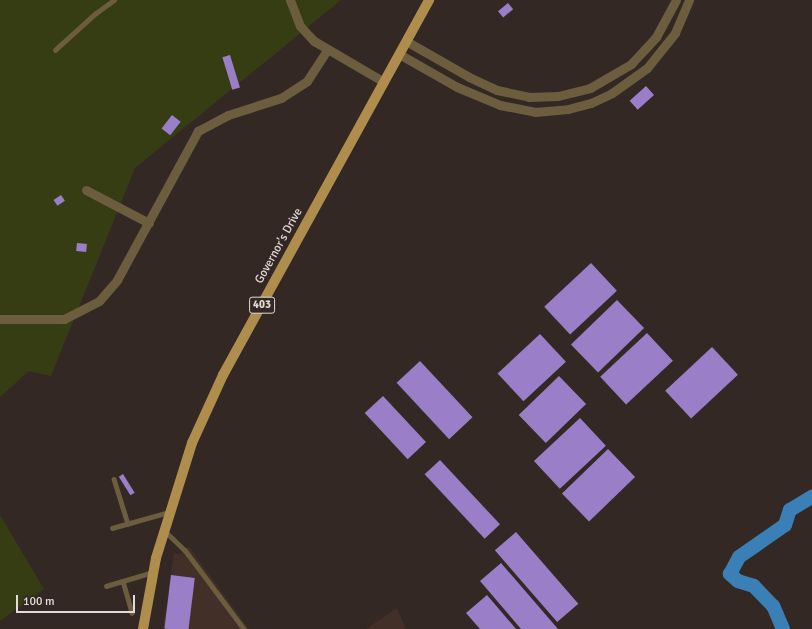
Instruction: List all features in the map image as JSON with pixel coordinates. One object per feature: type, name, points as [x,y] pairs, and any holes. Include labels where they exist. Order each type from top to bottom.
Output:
[{"type":"main road","name":"Governor's Drive","points":[[143,629],[153,572],[169,512],[192,443],[223,374],[429,0]]},
{"type":"street","points":[[290,0],[300,26],[314,41],[384,82]]},
{"type":"street","points":[[406,41],[469,77],[498,90],[529,97],[558,96],[599,84],[631,64],[656,37],[676,0]]},
{"type":"street","points":[[399,54],[457,87],[500,105],[536,112],[568,109],[612,93],[647,68],[676,33],[689,0]]},
{"type":"street","points":[[0,319],[64,319],[99,301],[117,280],[198,132],[228,115],[281,98],[307,81],[328,49]]},
{"type":"street","points":[[86,190],[149,223]]},
{"type":"lane","points":[[55,50],[96,13],[114,0]]},
{"type":"lane","points":[[114,479],[128,524]]},
{"type":"lane","points":[[112,528],[169,512]]},
{"type":"lane","points":[[164,530],[186,550],[244,629]]},
{"type":"lane","points":[[106,586],[153,572]]},
{"type":"lane","points":[[123,581],[132,613]]},
{"type":"shaded area","points":[[189,547],[249,629],[163,629],[174,553],[180,554]]},
{"type":"shaded area","points":[[397,608],[406,629],[366,629]]},
{"type":"green space","points":[[0,0],[341,0],[135,168],[51,376],[29,371],[0,397]]},
{"type":"green space","points":[[0,515],[44,589],[0,621]]},
{"type":"building","points":[[508,3],[513,9],[503,17],[498,11]]},
{"type":"building","points":[[230,55],[240,88],[232,90],[222,57]]},
{"type":"building","points":[[646,86],[654,95],[638,110],[630,101]]},
{"type":"building","points":[[172,115],[181,122],[170,135],[162,128]]},
{"type":"building","points":[[61,195],[65,201],[57,206],[54,200]]},
{"type":"building","points":[[77,243],[87,244],[86,252],[76,251]]},
{"type":"building","points":[[591,263],[617,291],[570,334],[544,307]]},
{"type":"building","points":[[617,300],[644,328],[598,373],[571,344]]},
{"type":"building","points":[[647,333],[673,361],[626,404],[600,377]]},
{"type":"building","points":[[540,334],[566,362],[523,401],[498,374]]},
{"type":"building","points":[[712,347],[738,375],[691,418],[665,391]]},
{"type":"building","points":[[420,361],[473,417],[449,439],[397,383]]},
{"type":"building","points":[[559,376],[586,404],[546,443],[519,415]]},
{"type":"building","points":[[383,396],[426,442],[408,459],[365,413]]},
{"type":"building","points":[[580,418],[606,446],[560,489],[534,461]]},
{"type":"building","points":[[608,449],[635,477],[589,522],[562,493]]},
{"type":"building","points":[[440,460],[500,524],[485,539],[425,474]]},
{"type":"building","points":[[123,474],[135,493],[130,495],[119,477]]},
{"type":"building","points":[[516,532],[578,604],[557,622],[495,550]]},
{"type":"building","points":[[501,563],[558,629],[521,629],[480,581]]},
{"type":"building","points":[[171,575],[195,578],[189,629],[164,629]]},
{"type":"building","points":[[487,595],[516,629],[480,629],[466,613]]},
{"type":"waterway","points":[[783,629],[773,606],[754,586],[738,581],[730,574],[739,557],[785,525],[790,510],[812,497]]}]
